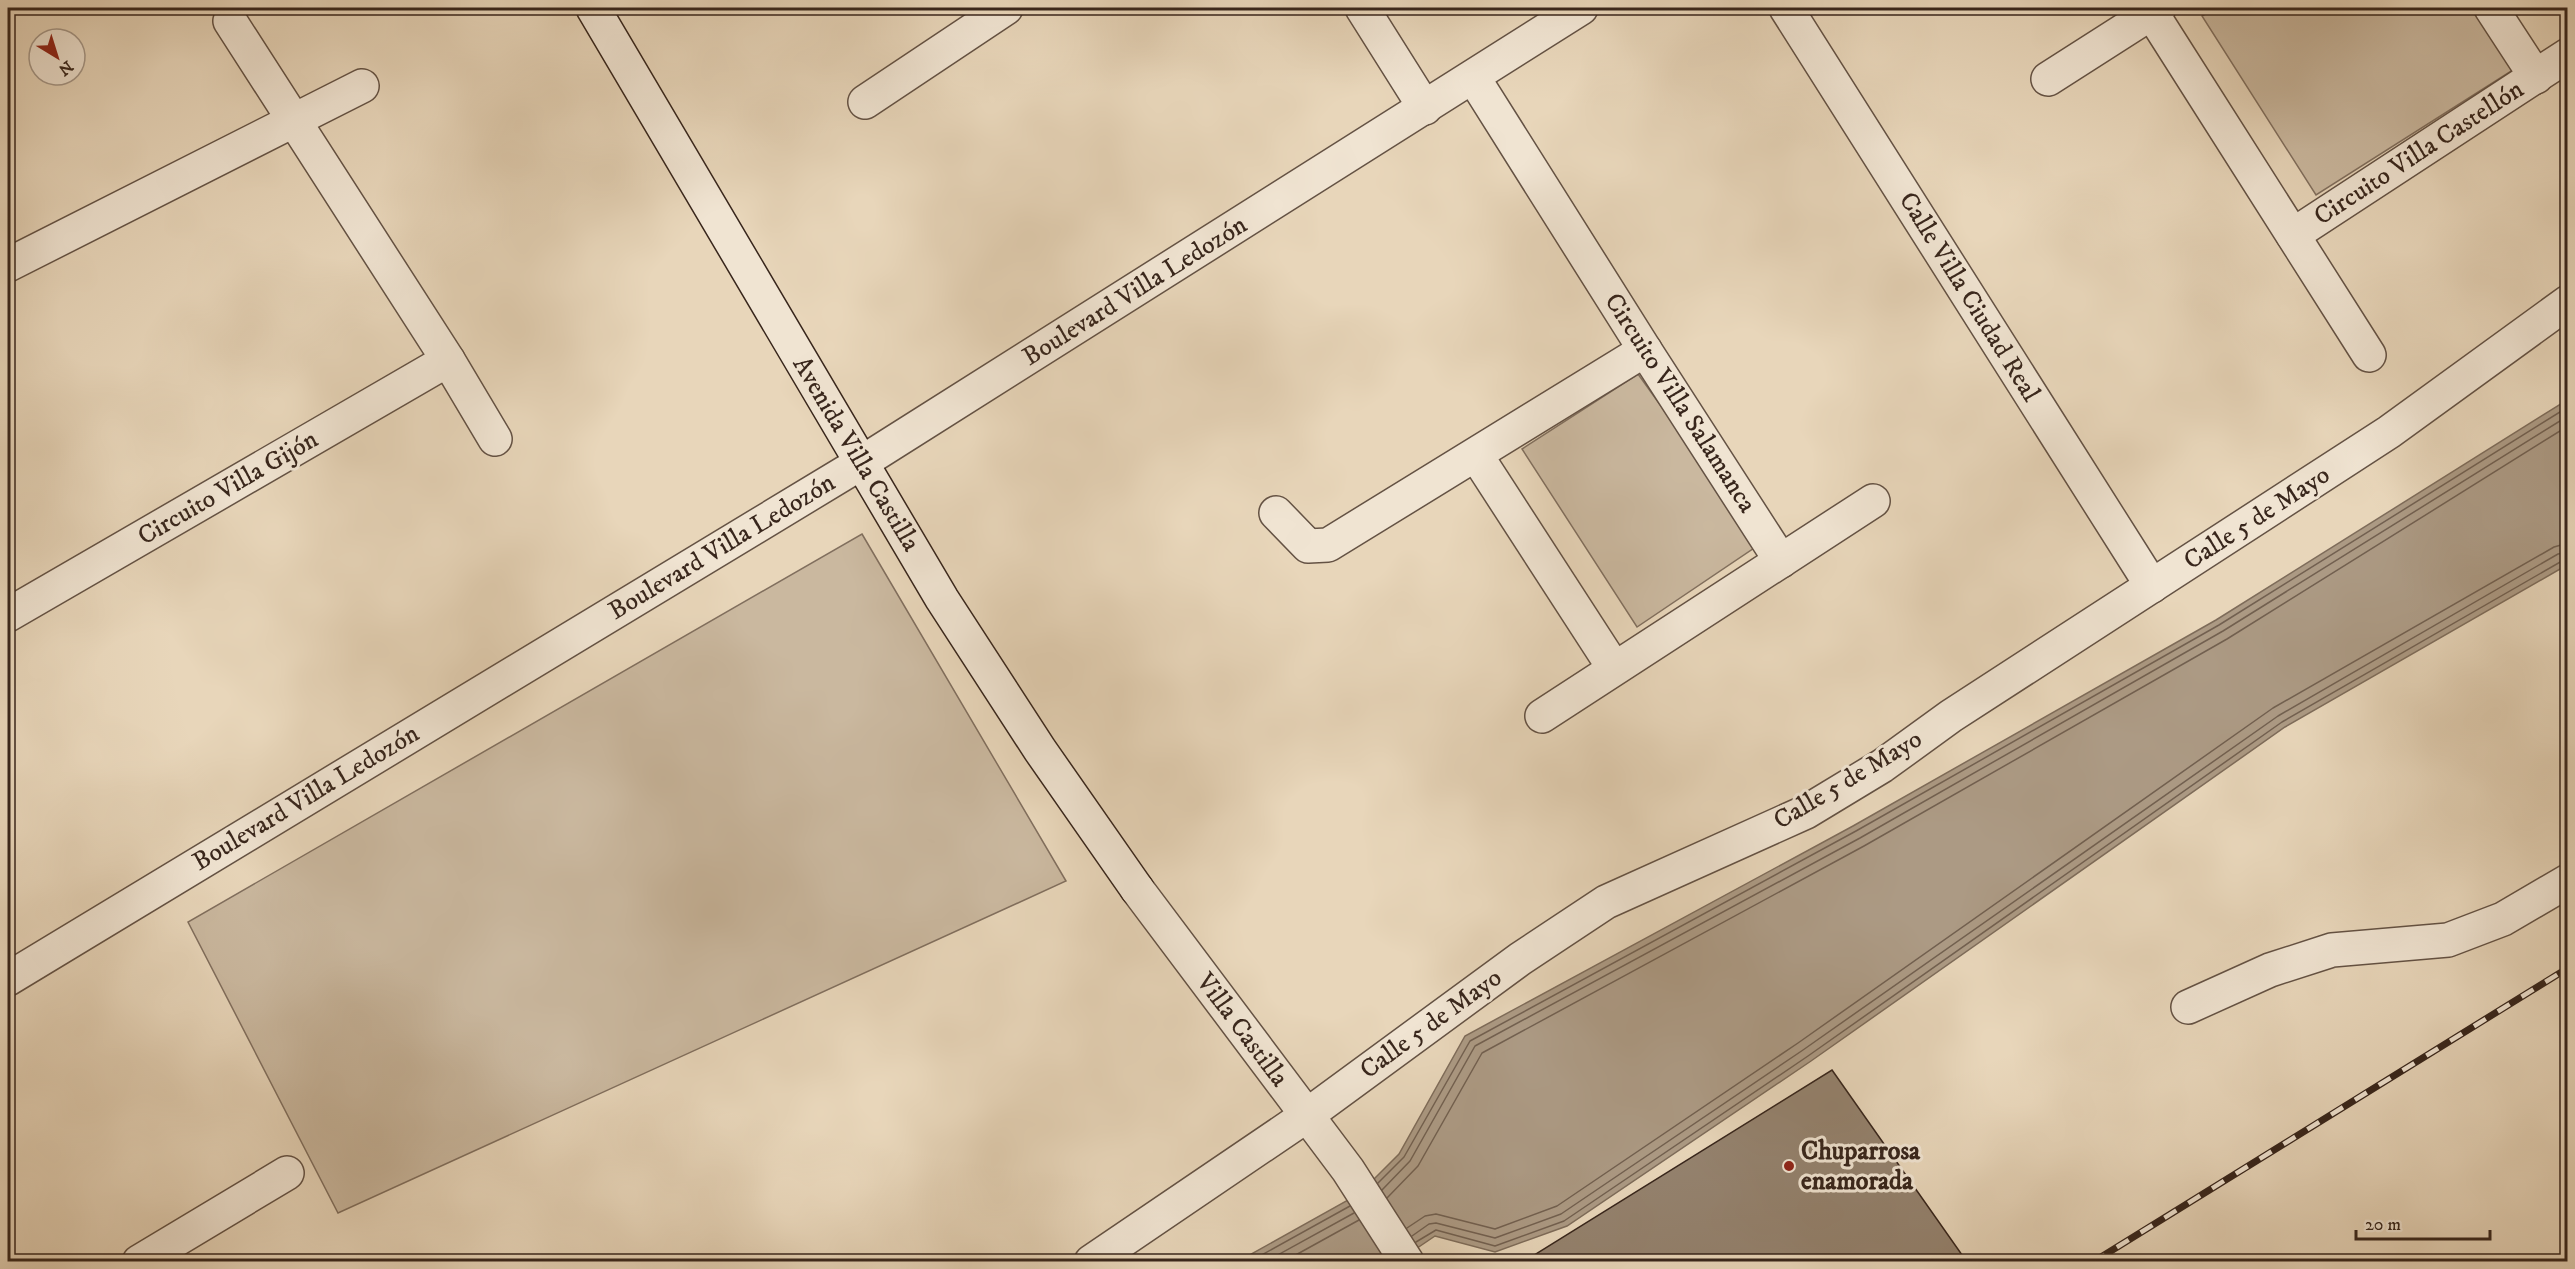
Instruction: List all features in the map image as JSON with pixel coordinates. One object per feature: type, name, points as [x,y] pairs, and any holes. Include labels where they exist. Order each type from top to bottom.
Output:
[{"type":"street","name":"Avenida Villa Castilla","points":[[593,8],[942,599],[1040,750],[1137,889]]},
{"type":"street","points":[[865,102],[1006,8]]},
{"type":"street","points":[[1362,8],[1425,108]]},
{"type":"street","name":"Boulevard Villa Ledozón","points":[[8,979],[861,463],[1581,8]]},
{"type":"street","name":"Calle Villa Ciudad Real","points":[[1786,8],[2152,586]]},
{"type":"street","name":"Circuito Villa Castellón","points":[[2293,235],[2536,77],[2491,8]]},
{"type":"street","points":[[2048,79],[2155,10]]},
{"type":"street","name":"Circuito Villa Castellón","points":[[2155,10],[2369,356]]},
{"type":"street","points":[[231,21],[448,360],[495,439]]},
{"type":"street","points":[[2536,77],[2568,55]]},
{"type":"street","name":"Circuito Villa Salamanca","points":[[1473,77],[1781,561]]},
{"type":"street","points":[[8,265],[362,86]]},
{"type":"street","name":"Calle 5 de Mayo","points":[[1091,1262],[1306,1116],[1520,959],[1606,902],[1806,812],[1882,766],[1951,716],[2389,432],[2568,302]]},
{"type":"street","points":[[1276,513],[1308,546],[1328,545],[1645,350]]},
{"type":"street","name":"Circuito Villa Gijón","points":[[8,615],[448,360]]},
{"type":"street","points":[[1476,455],[1614,668]]},
{"type":"street","points":[[1542,716],[1873,501]]},
{"type":"street","points":[[2188,1007],[2270,970],[2332,950],[2448,940],[2504,919],[2568,881]]},
{"type":"street","name":"Villa Castilla","points":[[1137,889],[1348,1170],[1407,1262]]},
{"type":"street","points":[[139,1262],[170,1253],[287,1173]]},
{"type":"shaded area","points":[[2215,8],[2489,8],[2524,63],[2316,195],[2202,16]]},
{"type":"shaded area","points":[[1638,374],[1760,544],[1637,627],[1522,449]]},
{"type":"shaded area","points":[[862,534],[1066,881],[338,1213],[188,922]]},
{"type":"water","points":[[2567,400],[2567,565],[2285,727],[1811,1061],[1567,1226],[1495,1252],[1435,1236],[1398,1261],[1237,1262],[1359,1194],[1399,1154],[1465,1036],[1853,826],[2216,620]]},
{"type":"building","name":"Chuparrosa enamorada","points":[[1832,1070],[1967,1262],[1523,1262]]},
{"type":"railway","points":[[2093,1262],[2568,968]]},
{"type":"place","name":"Chuparrosa enamorada","points":[[1789,1166]]}]
